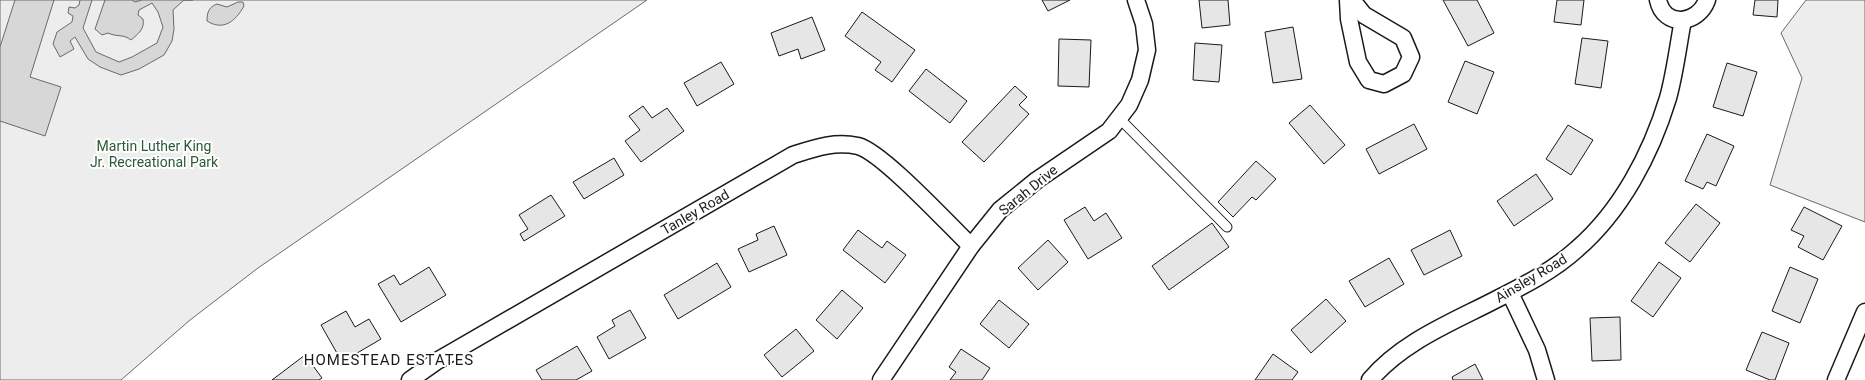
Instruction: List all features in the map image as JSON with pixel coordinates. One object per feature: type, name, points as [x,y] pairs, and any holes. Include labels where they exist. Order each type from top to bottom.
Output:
[{"type":"street","name":"Sarah Drive","points":[[881,380],[970,246],[1000,210],[1037,180],[1109,131],[1129,105],[1140,80],[1147,50],[1144,24],[1136,0]]},
{"type":"street","points":[[1348,0],[1349,19],[1358,62],[1369,80],[1384,84],[1402,74],[1410,57],[1403,38],[1364,15],[1352,0]]},
{"type":"street","points":[[1658,0],[1662,10],[1668,16],[1683,20],[1699,14],[1707,0]]},
{"type":"street","name":"Ainsley Road","points":[[1370,380],[1381,368],[1418,339],[1510,293],[1546,272],[1577,249],[1615,209],[1638,170],[1662,116],[1668,97],[1683,20]]},
{"type":"street","name":"Tanley Road","points":[[410,380],[437,362],[785,160],[827,144],[859,146],[884,162],[970,246]]},
{"type":"street","points":[[1510,293],[1537,350],[1546,380]]},
{"type":"street","points":[[1836,380],[1865,312]]},
{"type":"lane","points":[[1119,118],[1227,227]]},
{"type":"green space","name":"Martin Luther King Jr. Recreational Park","points":[[0,0],[647,0],[258,268],[190,320],[121,380],[0,380]]},
{"type":"green space","points":[[1806,0],[1865,0],[1865,222],[1770,185],[1802,78],[1781,33]]},
{"type":"shaded area","points":[[15,0],[54,0],[30,77],[61,87],[45,136],[0,121],[0,47]]},
{"type":"shaded area","points":[[80,0],[92,0],[83,28],[96,52],[119,62],[157,43],[163,27],[158,12],[152,3],[139,10],[138,15],[143,19],[143,26],[131,40],[108,33],[102,35],[95,29],[105,0],[132,0],[135,2],[142,0],[184,0],[173,10],[174,29],[172,41],[164,55],[139,69],[121,75],[100,67],[88,59],[75,37],[70,41],[74,49],[60,57],[53,44],[57,32],[72,22],[73,16],[68,13],[69,7],[75,8],[79,5]]},
{"type":"shaded area","points":[[243,2],[244,6],[233,20],[223,25],[207,21],[209,10],[214,5],[227,7]]},
{"type":"building","points":[[1042,0],[1070,0],[1048,11]]},
{"type":"building","points":[[1199,0],[1228,0],[1230,25],[1202,28]]},
{"type":"building","points":[[1443,0],[1477,0],[1494,33],[1468,46]]},
{"type":"building","points":[[1557,0],[1584,0],[1581,25],[1554,22]]},
{"type":"building","points":[[1755,0],[1778,0],[1777,17],[1753,15]]},
{"type":"building","points":[[862,12],[915,50],[892,82],[875,70],[881,62],[845,36]]},
{"type":"building","points":[[812,17],[825,50],[801,59],[798,49],[779,56],[771,33]]},
{"type":"building","points":[[1293,27],[1302,79],[1273,83],[1265,32]]},
{"type":"building","points":[[1582,38],[1608,41],[1601,88],[1575,84]]},
{"type":"building","points":[[1059,39],[1091,40],[1089,87],[1058,86]]},
{"type":"building","points":[[1195,43],[1222,45],[1219,82],[1193,80]]},
{"type":"building","points":[[1465,61],[1494,72],[1477,114],[1448,102]]},
{"type":"building","points":[[721,62],[734,84],[697,106],[684,83]]},
{"type":"building","points":[[1727,63],[1757,72],[1743,116],[1713,107]]},
{"type":"building","points":[[926,69],[967,101],[950,123],[909,91]]},
{"type":"building","points":[[1015,86],[1027,97],[1019,105],[1029,114],[984,162],[962,142]]},
{"type":"building","points":[[1310,105],[1345,145],[1324,164],[1289,123]]},
{"type":"building","points":[[643,106],[652,118],[667,108],[684,131],[641,162],[625,141],[640,130],[629,116]]},
{"type":"building","points":[[1414,124],[1427,149],[1379,174],[1366,149]]},
{"type":"building","points":[[1568,125],[1593,140],[1571,175],[1546,159]]},
{"type":"building","points":[[1707,134],[1734,146],[1716,186],[1707,182],[1703,189],[1685,181]]},
{"type":"building","points":[[614,158],[624,175],[584,199],[573,182]]},
{"type":"building","points":[[1256,161],[1276,179],[1256,200],[1252,197],[1233,217],[1218,202]]},
{"type":"building","points":[[1536,174],[1553,199],[1514,226],[1497,201]]},
{"type":"building","points":[[551,195],[565,216],[524,241],[520,234],[528,229],[519,215]]},
{"type":"building","points":[[1696,204],[1720,223],[1690,262],[1665,243]]},
{"type":"building","points":[[1085,207],[1094,221],[1106,213],[1122,238],[1088,259],[1064,220]]},
{"type":"building","points":[[1804,207],[1842,226],[1823,260],[1798,247],[1804,236],[1791,230]]},
{"type":"building","points":[[1212,223],[1229,247],[1169,290],[1152,266]]},
{"type":"building","points":[[774,226],[787,255],[749,272],[738,249],[758,240],[756,234]]},
{"type":"building","points":[[858,230],[882,248],[887,241],[906,255],[885,283],[843,250]]},
{"type":"building","points":[[1450,230],[1462,256],[1424,275],[1411,250]]},
{"type":"building","points":[[1048,240],[1068,262],[1038,290],[1018,268]]},
{"type":"building","points":[[1389,258],[1404,284],[1365,307],[1349,281]]},
{"type":"building","points":[[1659,262],[1681,278],[1653,317],[1631,301]]},
{"type":"building","points":[[717,263],[731,287],[678,319],[664,295]]},
{"type":"building","points":[[429,267],[446,295],[401,322],[378,284],[394,275],[400,285]]},
{"type":"building","points":[[1790,267],[1818,279],[1800,323],[1772,311]]},
{"type":"building","points":[[842,290],[863,308],[837,339],[816,320]]},
{"type":"building","points":[[1326,299],[1346,321],[1311,353],[1291,330]]},
{"type":"building","points":[[999,300],[1029,324],[1009,348],[980,324]]},
{"type":"building","points":[[630,310],[646,338],[609,359],[597,337],[615,326],[612,320]]},
{"type":"building","points":[[346,311],[355,327],[369,319],[381,339],[342,362],[321,325]]},
{"type":"building","points":[[1620,317],[1621,360],[1592,361],[1590,318]]},
{"type":"building","points":[[796,329],[814,351],[782,377],[764,355]]},
{"type":"building","points":[[1762,332],[1789,343],[1775,380],[1770,380],[1746,370]]},
{"type":"building","points":[[577,346],[592,371],[576,380],[542,380],[536,370]]},
{"type":"building","points":[[961,349],[990,368],[982,380],[950,380],[956,372],[949,367]]},
{"type":"building","points":[[1273,354],[1298,372],[1292,380],[1255,380]]},
{"type":"building","points":[[305,355],[322,378],[319,380],[272,380]]},
{"type":"building","points":[[1475,364],[1483,380],[1453,380],[1452,377]]},
{"type":"district","name":"HOMESTEAD ESTATES","points":[[389,360]]}]
